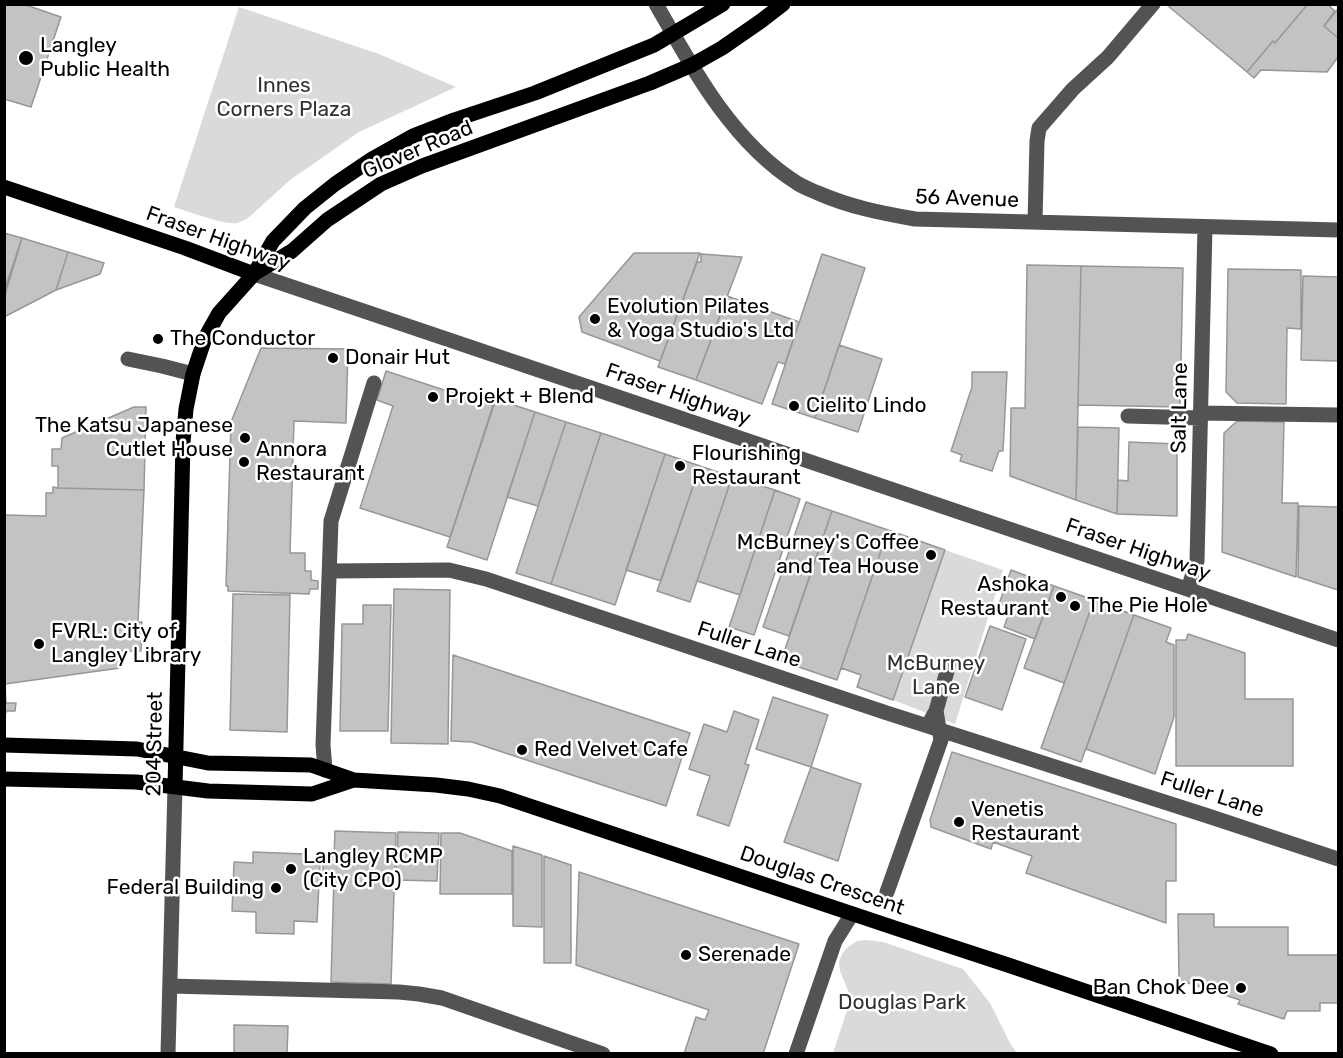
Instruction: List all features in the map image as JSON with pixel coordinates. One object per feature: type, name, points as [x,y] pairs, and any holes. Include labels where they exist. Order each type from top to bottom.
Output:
[{"type":"main road","name":"Glover Road","points":[[254,274],[273,241],[306,208],[335,184],[372,159],[413,136],[535,93],[654,45],[723,4]]},
{"type":"main road","name":"Glover Road","points":[[254,274],[292,250],[327,220],[381,184],[422,166],[650,83],[692,65],[713,54],[783,4]]},
{"type":"main road","name":"Fraser Highway","points":[[4,187],[185,248],[254,274]]},
{"type":"main road","name":"204 Street","points":[[175,787],[183,442],[186,409],[193,374],[205,338],[219,313],[254,274]]},
{"type":"main road","name":"Douglas Crescent","points":[[4,745],[137,749],[208,763],[311,765],[354,780],[436,785],[500,796],[1271,1053]]},
{"type":"main road","name":"Douglas Crescent","points":[[4,779],[136,782],[208,791],[312,794],[354,780]]},
{"type":"street","name":"56 Avenue","points":[[656,4],[715,102],[739,133],[770,164],[798,184],[831,199],[865,210],[915,219],[1338,230]]},
{"type":"street","points":[[1035,222],[1039,128],[1073,90],[1108,57],[1152,4]]},
{"type":"street","name":"Salt Lane","points":[[1188,589],[1197,561],[1205,227]]},
{"type":"street","name":"Fraser Highway","points":[[254,274],[1338,640]]},
{"type":"street","points":[[128,359],[193,374]]},
{"type":"street","points":[[325,770],[323,745],[331,521],[374,383]]},
{"type":"street","points":[[1128,416],[1338,415]]},
{"type":"street","name":"Fuller Lane","points":[[330,571],[449,570],[477,576],[888,713],[1338,859]]},
{"type":"street","points":[[887,892],[941,740],[933,727],[949,664]]},
{"type":"street","name":"204 Street","points":[[168,1053],[175,787]]},
{"type":"street","points":[[796,1053],[835,941],[852,914]]},
{"type":"street","points":[[170,986],[419,994],[442,998],[603,1053]]},
{"type":"green space","name":"Innes Corners Plaza","points":[[239,7],[379,54],[456,87],[359,132],[290,180],[247,219],[237,223],[224,222],[174,207]]},
{"type":"green space","name":"McBurney Lane","points":[[945,550],[1003,570],[955,724],[893,700]]},
{"type":"green space","name":"Douglas Park","points":[[857,941],[883,942],[963,969],[990,1003],[1017,1053],[833,1053],[851,998],[840,971],[839,962],[848,947]]},
{"type":"building","name":"Langley Public Health","points":[[4,4],[23,4],[61,17],[31,107],[4,99]]},
{"type":"building","points":[[1308,4],[1247,72],[1167,5]]},
{"type":"building","points":[[1308,4],[1327,4],[1335,11],[1324,26],[1338,38],[1338,57],[1327,72],[1261,70],[1254,78],[1247,72]]},
{"type":"building","points":[[1338,9],[1338,38],[1324,26]]},
{"type":"building","points":[[4,233],[22,238],[4,298]]},
{"type":"building","points":[[22,238],[68,252],[56,290],[4,317],[4,292]]},
{"type":"building","points":[[68,252],[104,263],[100,274],[56,290]]},
{"type":"building","points":[[634,253],[700,253],[660,361],[582,332],[579,317]]},
{"type":"building","points":[[701,254],[742,257],[696,380],[658,367],[697,262],[701,262]]},
{"type":"building","points":[[822,254],[865,268],[815,418],[772,404]]},
{"type":"building","points":[[1027,265],[1081,266],[1076,500],[1010,476],[1011,408],[1025,408]]},
{"type":"building","points":[[1081,266],[1183,268],[1180,407],[1078,405]]},
{"type":"building","points":[[1228,269],[1301,270],[1301,329],[1287,328],[1286,404],[1237,403],[1226,392]]},
{"type":"building","points":[[1303,276],[1338,277],[1338,361],[1301,360]]},
{"type":"building","points":[[727,296],[799,322],[785,364],[778,362],[762,404],[696,380]]},
{"type":"building","points":[[839,345],[882,359],[858,432],[815,418]]},
{"type":"building","points":[[261,348],[348,349],[346,423],[294,421],[290,553],[305,553],[305,571],[311,571],[311,580],[318,581],[318,589],[310,589],[309,594],[228,591],[228,586],[226,586],[231,422]]},
{"type":"building","points":[[386,371],[493,406],[450,537],[360,508],[393,406],[377,400]]},
{"type":"building","points":[[972,372],[1007,372],[1003,451],[999,451],[992,471],[960,461],[962,455],[951,451],[972,387]]},
{"type":"building","points":[[496,399],[535,412],[487,560],[447,547]]},
{"type":"building","points":[[134,407],[146,407],[144,490],[58,488],[58,466],[52,466],[52,449],[61,449],[62,438]]},
{"type":"building","points":[[535,412],[566,422],[538,506],[507,497]]},
{"type":"building","points":[[1237,421],[1284,422],[1282,503],[1298,503],[1296,577],[1222,552],[1224,433]]},
{"type":"building","points":[[566,422],[601,433],[551,584],[516,573]]},
{"type":"building","points":[[1078,427],[1119,428],[1117,514],[1076,500]]},
{"type":"building","points":[[601,433],[665,454],[615,605],[551,584]]},
{"type":"building","points":[[1129,442],[1177,444],[1177,516],[1117,514],[1118,480],[1128,481]]},
{"type":"building","points":[[665,454],[700,466],[661,581],[626,570]]},
{"type":"building","points":[[700,466],[732,477],[690,602],[657,591]]},
{"type":"building","points":[[732,477],[775,490],[740,595],[697,581]]},
{"type":"building","points":[[53,487],[144,490],[138,622],[142,622],[141,651],[121,651],[120,668],[5,684],[6,703],[16,703],[15,711],[4,713],[4,515],[46,516],[46,493],[53,493]]},
{"type":"building","points":[[775,490],[800,499],[754,635],[729,627]]},
{"type":"building","points":[[806,502],[832,511],[789,636],[763,627]]},
{"type":"building","points":[[1299,506],[1338,507],[1338,590],[1298,577]]},
{"type":"building","points":[[832,511],[888,530],[837,680],[781,661]]},
{"type":"building","points":[[888,530],[945,550],[893,700],[857,687],[861,675],[841,668]]},
{"type":"building","points":[[1011,570],[1054,586],[1035,639],[1004,627],[1011,608],[999,604]]},
{"type":"building","points":[[1054,586],[1094,600],[1064,683],[1024,668]]},
{"type":"building","points":[[394,589],[450,590],[448,744],[391,743]]},
{"type":"building","points":[[233,594],[290,595],[287,732],[230,730]]},
{"type":"building","points":[[1094,600],[1134,615],[1081,762],[1041,748]]},
{"type":"building","points":[[363,605],[391,605],[388,731],[340,731],[342,624],[363,624]]},
{"type":"building","points":[[1134,615],[1171,628],[1166,642],[1174,645],[1174,717],[1155,774],[1086,749]]},
{"type":"building","points":[[990,626],[1026,639],[1002,710],[965,697]]},
{"type":"building","points":[[1188,634],[1245,653],[1245,699],[1293,699],[1293,766],[1176,766],[1176,640],[1186,640]]},
{"type":"building","points":[[453,655],[690,733],[666,806],[472,742],[451,741]]},
{"type":"building","points":[[773,697],[828,715],[811,767],[756,749]]},
{"type":"building","points":[[734,711],[759,720],[745,764],[749,765],[729,826],[697,815],[710,776],[689,769],[704,724],[727,732]]},
{"type":"building","points":[[952,752],[1176,824],[1176,881],[1166,881],[1166,923],[1026,873],[1032,856],[993,842],[991,849],[931,827],[930,820]]},
{"type":"building","points":[[811,767],[861,784],[838,861],[784,842]]},
{"type":"building","points":[[335,831],[396,833],[391,984],[331,982],[334,875],[323,875],[323,855],[334,856]]},
{"type":"building","points":[[398,832],[439,833],[437,881],[396,880]]},
{"type":"building","points":[[441,833],[460,833],[512,851],[512,894],[440,894]]},
{"type":"building","points":[[513,846],[542,855],[542,927],[513,926]]},
{"type":"building","name":"Federal Building","points":[[253,852],[304,854],[303,864],[320,865],[317,922],[294,921],[294,934],[256,933],[256,912],[232,911],[234,862],[253,863]]},
{"type":"building","points":[[544,856],[571,865],[571,963],[544,963]]},
{"type":"building","name":"Serenade","points":[[579,872],[799,944],[763,1054],[684,1054],[696,1017],[705,1020],[709,1010],[576,965]]},
{"type":"building","points":[[1178,914],[1214,914],[1214,927],[1288,927],[1288,955],[1338,955],[1338,1003],[1320,1003],[1320,1011],[1287,1011],[1284,1019],[1238,1004],[1240,1000],[1179,980]]},
{"type":"building","points":[[234,1025],[288,1026],[287,1054],[234,1054]]},
{"type":"place","name":"Langley Public Health","points":[[26,58]]},
{"type":"place","name":"Evolution Pilates & Yoga Studio's Ltd","points":[[595,319]]},
{"type":"place","name":"The Conductor","points":[[158,339]]},
{"type":"place","name":"Donair Hut","points":[[333,358]]},
{"type":"place","name":"Projekt + Blend","points":[[433,397]]},
{"type":"place","name":"Cielito Lindo","points":[[794,406]]},
{"type":"place","name":"The Katsu Japanese Cutlet House","points":[[245,438]]},
{"type":"place","name":"Annora Restaurant","points":[[244,462]]},
{"type":"place","name":"Flourishing Restaurant","points":[[680,466]]},
{"type":"place","name":"McBurney's Coffee and Tea House","points":[[931,555]]},
{"type":"place","name":"Ashoka Restaurant","points":[[1061,597]]},
{"type":"place","name":"The Pie Hole","points":[[1075,606]]},
{"type":"place","name":"FVRL: City of Langley Library","points":[[39,644]]},
{"type":"place","name":"Red Velvet Cafe","points":[[522,750]]},
{"type":"place","name":"Venetis Restaurant","points":[[959,822]]},
{"type":"place","name":"Langley RCMP (City CPO)","points":[[291,869]]},
{"type":"place","name":"Federal Building","points":[[276,888]]},
{"type":"place","name":"Serenade","points":[[686,955]]},
{"type":"place","name":"Ban Chok Dee","points":[[1241,988]]}]
